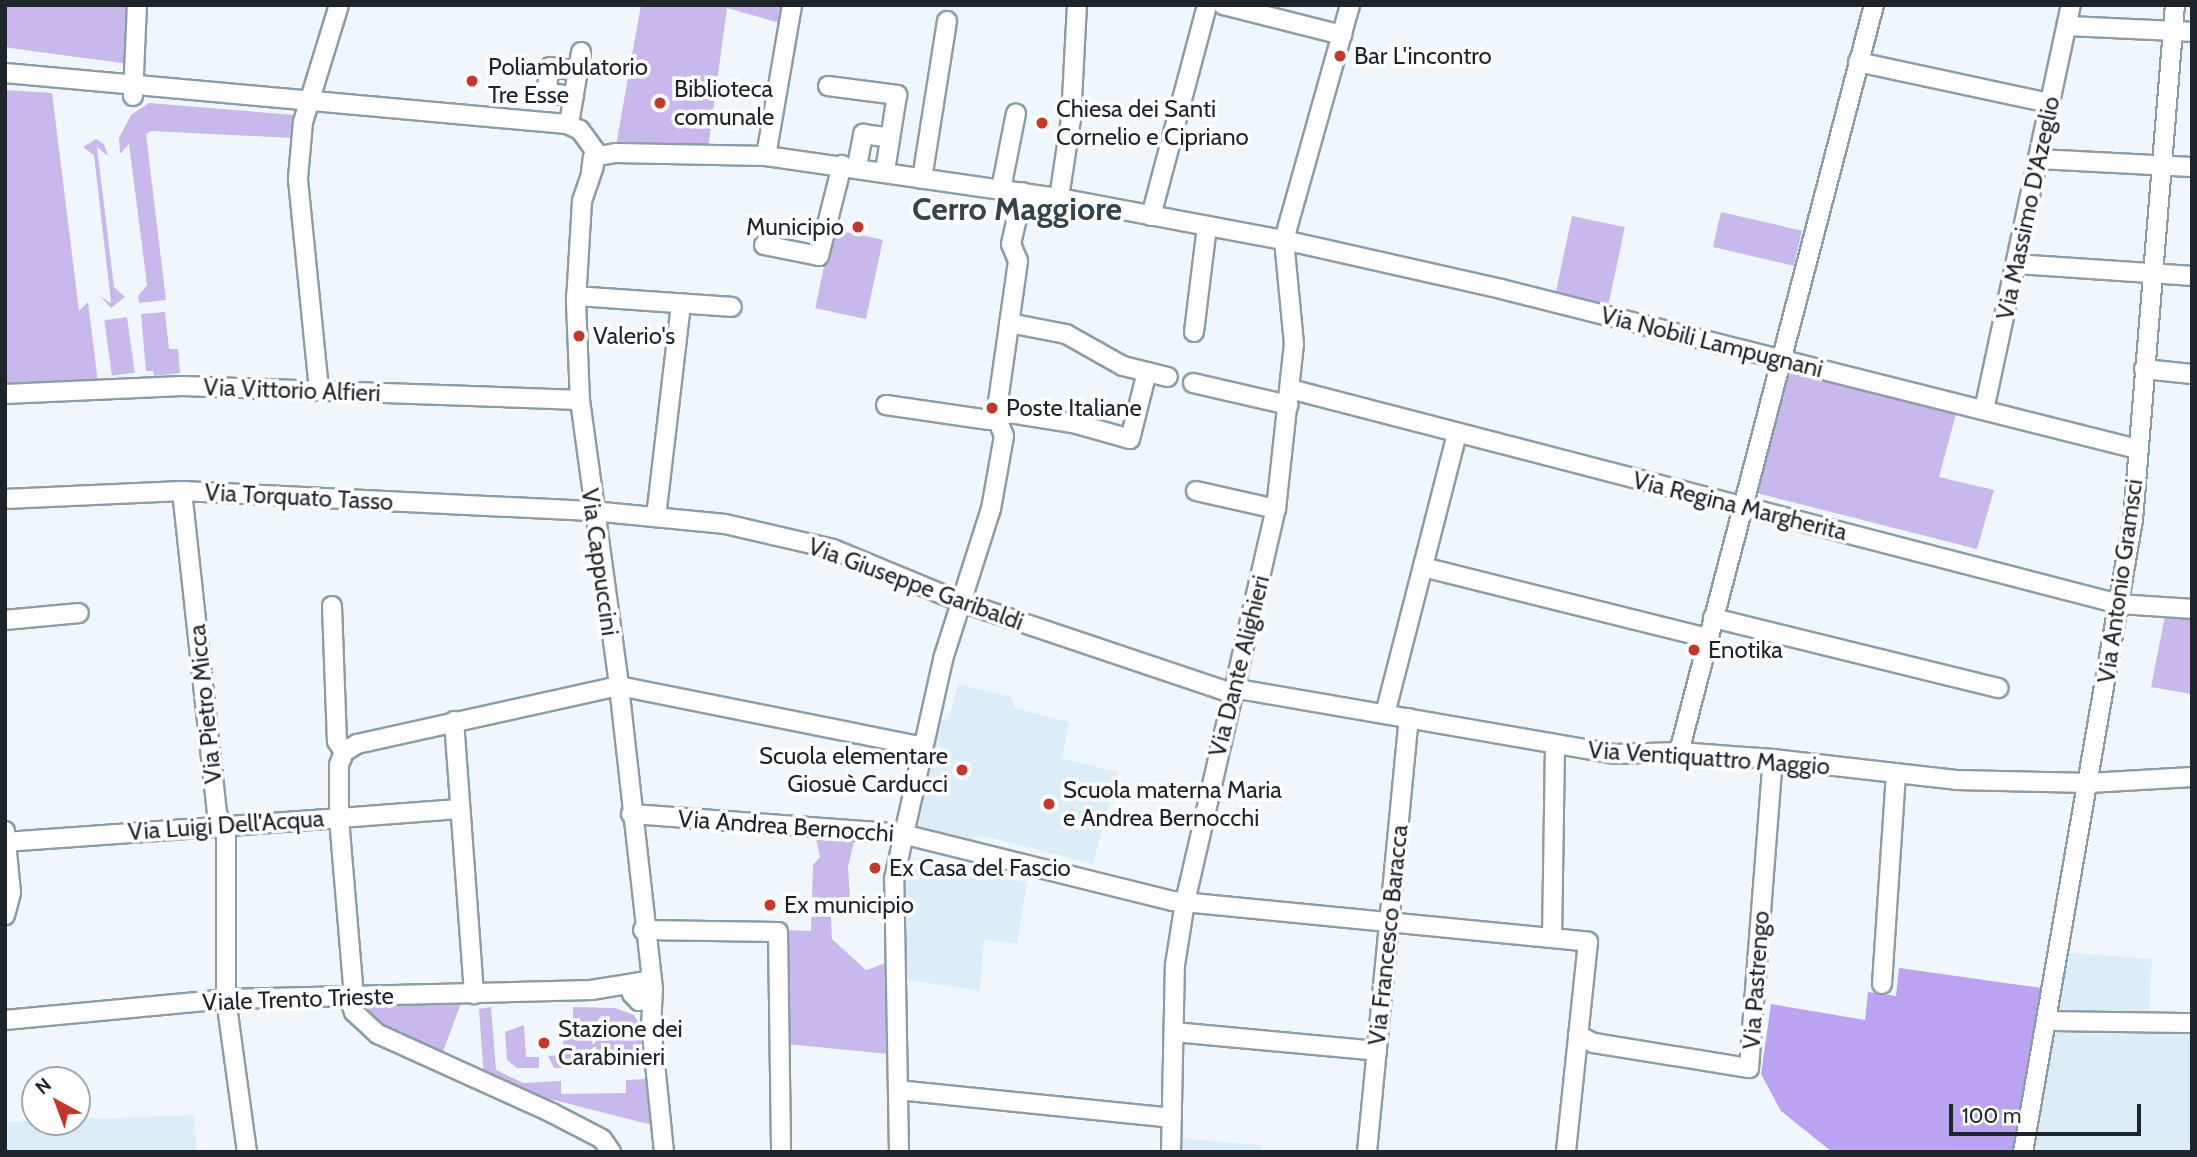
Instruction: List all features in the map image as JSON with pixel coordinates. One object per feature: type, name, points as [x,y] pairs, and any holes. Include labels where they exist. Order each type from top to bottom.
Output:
[{"type":"street","points":[[134,84],[137,5]]},
{"type":"street","points":[[319,390],[298,178],[310,100],[339,5]]},
{"type":"street","points":[[766,156],[792,5]]},
{"type":"street","points":[[1059,198],[1071,119],[1077,5]]},
{"type":"street","points":[[1151,216],[1207,5]]},
{"type":"street","points":[[1223,5],[1342,35]]},
{"type":"street","points":[[1284,240],[1350,5]]},
{"type":"street","points":[[1679,752],[1779,358],[1874,5]]},
{"type":"street","name":"Via Massimo D'Azeglio","points":[[1984,410],[2071,5]]},
{"type":"street","name":"Via Antonio Gramsci","points":[[2023,1152],[2133,520],[2175,5]]},
{"type":"street","points":[[922,179],[947,21]]},
{"type":"street","points":[[2067,26],[2192,32]]},
{"type":"street","points":[[569,124],[581,52]]},
{"type":"street","points":[[1858,62],[2050,103]]},
{"type":"street","points":[[574,96],[546,93],[550,67],[578,71]]},
{"type":"street","points":[[5,72],[569,124],[580,130],[597,159]]},
{"type":"street","points":[[828,86],[897,95],[885,171]]},
{"type":"street","points":[[1001,189],[1016,113]]},
{"type":"street","points":[[764,245],[819,256],[849,165],[863,134],[890,138]]},
{"type":"street","name":"Via Nobili Lampugnani","points":[[597,159],[766,156],[849,165],[922,179],[1059,198],[1284,240],[1779,358],[2137,449]]},
{"type":"street","name":"Via Cappuccini","points":[[597,159],[582,201],[576,296],[580,400],[592,511],[619,686],[645,954],[641,992],[651,1024],[664,1152]]},
{"type":"street","points":[[2038,159],[2192,167]]},
{"type":"street","points":[[899,1152],[894,879],[923,747],[961,602],[993,499],[1003,436],[996,416],[1017,261],[1012,244],[1023,192]]},
{"type":"street","points":[[1194,332],[1207,226]]},
{"type":"street","name":"Via Dante Alighieri","points":[[1171,1152],[1175,965],[1185,902],[1231,693],[1276,509],[1294,344],[1284,240]]},
{"type":"street","points":[[2016,264],[2192,276]]},
{"type":"street","points":[[576,296],[732,307]]},
{"type":"street","points":[[656,517],[681,303]]},
{"type":"street","points":[[1009,323],[1066,334],[1100,357],[1168,377]]},
{"type":"street","points":[[2144,369],[2192,374]]},
{"type":"street","points":[[886,405],[989,420],[1010,413],[1077,424],[1130,439],[1147,372]]},
{"type":"street","name":"Via Regina Margherita","points":[[1193,383],[1289,397],[1457,433],[2119,604],[2192,609]]},
{"type":"street","name":"Via Vittorio Alfieri","points":[[5,394],[182,386],[580,400]]},
{"type":"street","points":[[1385,714],[1457,433]]},
{"type":"street","name":"Via Torquato Tasso","points":[[5,499],[182,491],[592,511]]},
{"type":"street","name":"Via Pietro Micca","points":[[182,491],[221,825],[226,836],[226,999],[247,1152]]},
{"type":"street","points":[[1196,491],[1276,509]]},
{"type":"street","name":"Via Giuseppe Garibaldi","points":[[592,511],[725,524],[833,549],[961,602],[1231,693]]},
{"type":"street","points":[[1423,567],[1708,638]]},
{"type":"street","points":[[332,606],[337,741],[344,752],[356,744],[619,686],[923,747]]},
{"type":"street","points":[[5,620],[79,613]]},
{"type":"street","points":[[1713,618],[1999,688]]},
{"type":"street","name":"Via Ventiquattro Maggio","points":[[1231,693],[1244,690],[1409,718],[1555,747],[1615,754],[1679,752],[1773,759],[1956,780],[2089,783],[2192,777]]},
{"type":"street","name":"Via Francesco Baracca","points":[[1367,1152],[1409,718]]},
{"type":"street","points":[[453,721],[474,994]]},
{"type":"street","points":[[1552,938],[1555,747]]},
{"type":"street","name":"Via Luigi Dell'Acqua","points":[[5,915],[11,893],[6,839],[339,818],[339,765],[344,752]]},
{"type":"street","name":"Via Pastrengo","points":[[1578,1035],[1594,1043],[1749,1068],[1773,759]]},
{"type":"street","points":[[1882,984],[1896,773]]},
{"type":"street","points":[[460,809],[339,818],[354,1012],[378,1034],[552,1113],[602,1139],[611,1152]]},
{"type":"street","name":"Via Andrea Bernocchi","points":[[631,814],[902,834],[1185,902],[1588,942],[1578,1035]]},
{"type":"street","points":[[643,930],[778,932],[781,1152]]},
{"type":"street","name":"Viale Trento Trieste","points":[[5,1020],[226,999],[591,990],[641,992]]},
{"type":"street","points":[[2047,1021],[2192,1023]]},
{"type":"street","points":[[1174,1032],[1377,1051]]},
{"type":"street","points":[[1566,1152],[1578,1035]]},
{"type":"street","points":[[898,1090],[1172,1118]]},
{"type":"shaded area","points":[[5,5],[132,5],[129,64],[5,46]]},
{"type":"shaded area","points":[[641,5],[784,5],[780,23],[727,8],[708,149],[616,145]]},
{"type":"shaded area","points":[[5,90],[52,93],[79,311],[88,302],[98,383],[5,388]]},
{"type":"shaded area","points":[[149,103],[295,115],[294,138],[151,131],[146,134],[166,300],[139,303],[138,296],[147,285],[129,144],[120,154],[119,138],[131,115]]},
{"type":"shaded area","points":[[96,139],[104,144],[108,156],[97,147],[114,287],[125,297],[111,308],[100,296],[111,303],[94,155],[83,147]]},
{"type":"shaded area","points":[[1721,212],[1802,231],[1794,266],[1713,247]]},
{"type":"shaded area","points":[[1572,216],[1625,227],[1608,305],[1556,293]]},
{"type":"shaded area","points":[[832,229],[883,240],[866,319],[815,308]]},
{"type":"shaded area","points":[[165,312],[169,349],[178,349],[180,373],[154,376],[153,371],[146,371],[141,314]]},
{"type":"shaded area","points":[[127,317],[135,372],[112,376],[104,320]]},
{"type":"shaded area","points":[[1794,372],[1956,414],[1939,477],[1994,490],[1977,549],[1760,494],[1754,485],[1783,377]]},
{"type":"shaded area","points":[[2165,616],[2192,618],[2191,694],[2151,687]]},
{"type":"shaded area","points":[[958,684],[1011,697],[1015,708],[1069,722],[1062,758],[1118,772],[1093,864],[980,835],[972,841],[920,829],[915,819],[939,720],[949,719]]},
{"type":"shaded area","points":[[816,839],[854,841],[848,867],[850,897],[830,899],[832,939],[866,970],[886,963],[889,1054],[786,1044],[786,930],[811,931],[813,865],[820,857]]},
{"type":"shaded area","points":[[906,856],[1027,882],[1017,944],[984,939],[980,991],[903,979],[901,877]]},
{"type":"shaded area","points":[[2063,952],[2152,959],[2149,1019],[2192,1020],[2192,1152],[2026,1152]]},
{"type":"shaded area","points":[[1899,968],[2042,988],[2013,1152],[1832,1152],[1781,1111],[1761,1074],[1771,1004],[1865,1020],[1868,992],[1896,996]]},
{"type":"shaded area","points":[[366,1002],[461,1003],[441,1057],[386,1029],[367,1013]]},
{"type":"shaded area","points":[[491,1007],[496,1070],[523,1083],[561,1081],[561,1094],[626,1093],[626,1080],[646,1079],[652,1125],[550,1099],[549,1105],[484,1078],[479,1009]]},
{"type":"shaded area","points":[[573,1007],[615,1008],[634,1015],[640,1026],[643,1065],[554,1068],[548,1056],[564,1055],[562,1025],[573,1025]]},
{"type":"shaded area","points":[[524,1025],[526,1057],[539,1057],[539,1068],[517,1068],[507,1060],[505,1032]]},
{"type":"shaded area","points":[[194,1115],[197,1152],[5,1152],[5,1122],[21,1121],[21,1136],[91,1136],[91,1119]]},
{"type":"shaded area","points":[[1174,1138],[1262,1145],[1262,1152],[1173,1152]]},
{"type":"place","name":"Bar L'incontro","points":[[1340,56]]},
{"type":"place","name":"Poliambulatorio Tre Esse","points":[[472,81]]},
{"type":"place","name":"Biblioteca comunale","points":[[660,103]]},
{"type":"place","name":"Chiesa dei Santi Cornelio e Cipriano","points":[[1042,123]]},
{"type":"place","name":"Municipio","points":[[858,227]]},
{"type":"place","name":"Valerio's","points":[[579,336]]},
{"type":"place","name":"Poste Italiane","points":[[992,408]]},
{"type":"place","name":"Enotika","points":[[1694,650]]},
{"type":"place","name":"Scuola elementare Giosuè Carducci","points":[[962,770]]},
{"type":"place","name":"Scuola materna Maria e Andrea Bernocchi","points":[[1049,804]]},
{"type":"place","name":"Ex Casa del Fascio","points":[[875,868]]},
{"type":"place","name":"Ex municipio","points":[[770,905]]},
{"type":"place","name":"Stazione dei Carabinieri","points":[[544,1043]]},
{"type":"district","name":"Cerro Maggiore","points":[[1017,209]]}]
